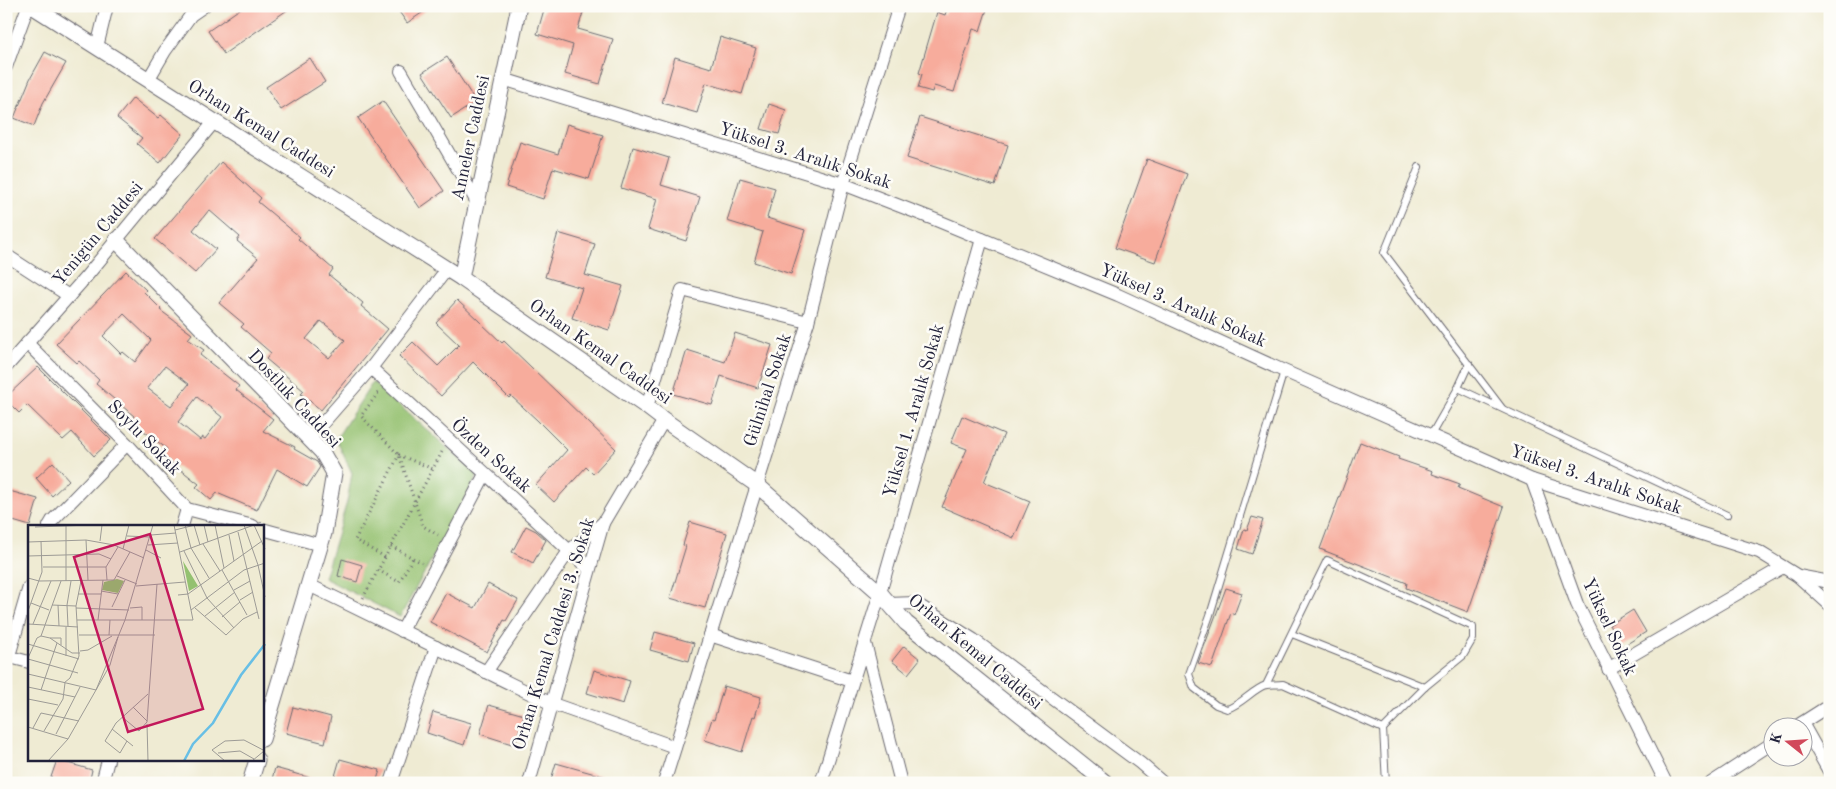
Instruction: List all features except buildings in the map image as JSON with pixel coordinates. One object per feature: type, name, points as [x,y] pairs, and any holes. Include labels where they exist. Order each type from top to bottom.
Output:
[{"type":"street","points":[[6,67],[28,6]]},
{"type":"street","name":"Orhan Kemal Caddesi","points":[[32,6],[461,278],[757,485],[884,598],[906,623],[1106,783]]},
{"type":"street","points":[[97,48],[106,6]]},
{"type":"street","points":[[148,80],[165,51],[191,15],[204,6]]},
{"type":"street","name":"Anneler Caddesi","points":[[461,278],[518,6]]},
{"type":"street","name":"Gülnihal Sokak","points":[[664,783],[808,322],[843,184],[899,6]]},
{"type":"street","points":[[401,71],[477,202]]},
{"type":"street","name":"Yüksel 3. Aralık Sokak","points":[[503,79],[843,184],[982,239],[1118,295],[1284,371],[1532,480],[1759,552],[1798,576],[1830,605]]},
{"type":"street","name":"Yenigün Caddesi","points":[[6,367],[69,296],[214,122]]},
{"type":"street","name":"Yüksel 1. Aralık Sokak","points":[[821,783],[865,642],[884,598],[982,239]]},
{"type":"street","name":"Dostluk Caddesi","points":[[116,240],[322,452],[334,474],[321,545],[264,730]]},
{"type":"street","points":[[6,255],[69,296]]},
{"type":"street","points":[[309,439],[371,368],[447,269]]},
{"type":"street","points":[[647,407],[682,290],[808,322]]},
{"type":"street","name":"Soylu Sokak","points":[[27,343],[188,509]]},
{"type":"street","name":"Özden Sokak","points":[[371,368],[446,445],[485,474],[590,569]]},
{"type":"street","name":"Orhan Kemal Caddesi 3. Sokak","points":[[529,783],[550,703],[603,523],[664,420]]},
{"type":"street","points":[[50,525],[127,444]]},
{"type":"street","points":[[402,631],[485,474]]},
{"type":"street","name":"Yüksel Sokak","points":[[1532,480],[1577,604],[1666,783]]},
{"type":"street","points":[[182,525],[188,509],[249,525]]},
{"type":"street","points":[[486,672],[569,551],[603,523]]},
{"type":"street","points":[[264,530],[321,545]]},
{"type":"street","points":[[1608,669],[1783,567]]},
{"type":"street","points":[[1798,576],[1830,582]]},
{"type":"street","points":[[308,585],[550,703],[675,747]]},
{"type":"street","points":[[28,590],[7,659],[28,662]]},
{"type":"street","points":[[884,598],[915,604],[974,640],[1140,763],[1163,783]]},
{"type":"street","points":[[710,635],[852,681]]},
{"type":"street","points":[[865,642],[902,783]]},
{"type":"street","points":[[391,783],[436,647]]},
{"type":"street","points":[[1814,716],[1830,705]]},
{"type":"street","points":[[1814,747],[1830,773]]},
{"type":"street","points":[[1710,783],[1764,748]]},
{"type":"street","points":[[102,783],[107,762]]},
{"type":"street","points":[[250,783],[255,762]]},
{"type":"lane","points":[[1419,166],[1384,252],[1502,409]]},
{"type":"lane","points":[[1430,435],[1458,388],[1469,364]]},
{"type":"lane","points":[[1284,371],[1210,615],[1189,674],[1194,688],[1216,705],[1228,709],[1237,706],[1266,685],[1283,684],[1383,729]]},
{"type":"lane","points":[[1458,388],[1727,515]]},
{"type":"lane","points":[[1266,685],[1327,560],[1473,627],[1473,639],[1463,656],[1425,687],[1383,729],[1386,783]]},
{"type":"lane","points":[[1292,634],[1425,687]]},
{"type":"path","points":[[362,378],[386,399]]},
{"type":"path","points":[[378,393],[361,416],[399,456],[424,526],[439,535]]},
{"type":"path","points":[[446,445],[449,456]]},
{"type":"path","points":[[357,609],[446,445]]},
{"type":"path","points":[[399,456],[433,469]]},
{"type":"path","points":[[385,557],[355,540],[399,456]]},
{"type":"path","points":[[435,542],[443,528]]},
{"type":"path","points":[[391,546],[422,564],[426,556]]},
{"type":"path","points":[[378,570],[399,582],[412,558]]},
{"type":"green space","points":[[373,382],[478,475],[400,617],[324,578],[347,502],[352,473],[336,439]]}]
